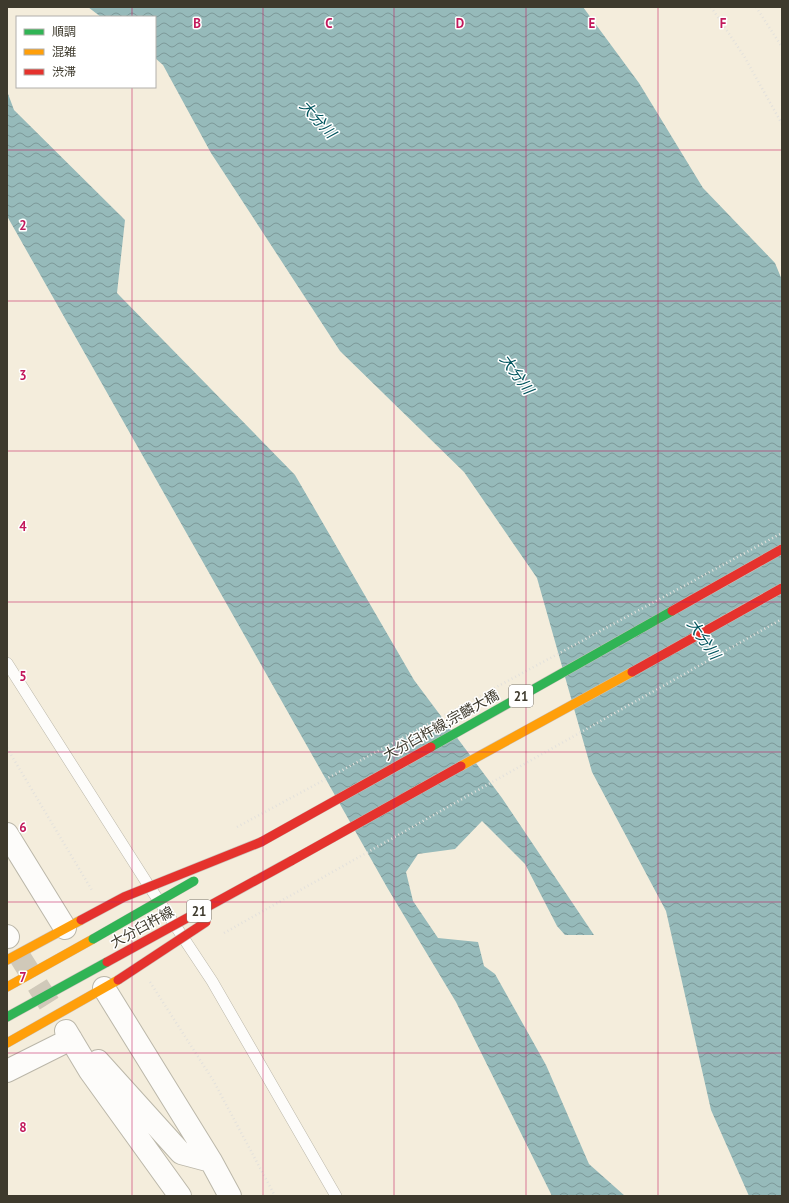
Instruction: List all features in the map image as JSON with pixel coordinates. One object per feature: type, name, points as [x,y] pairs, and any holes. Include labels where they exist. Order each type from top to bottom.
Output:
[{"type":"main road","name":"大分臼杵線;宗麟大橋","points":[[261,842],[782,549]]},
{"type":"main road","name":"21","points":[[291,861],[782,588]]},
{"type":"main road","name":"大分臼杵線","points":[[7,987],[261,842]]},
{"type":"main road","points":[[7,960],[124,897],[261,842]]},
{"type":"main road","name":"大分臼杵線","points":[[7,1017],[291,861]]},
{"type":"main road","points":[[237,901],[291,861]]},
{"type":"main road","points":[[7,1043],[111,984],[212,918]]},
{"type":"street","points":[[7,834],[73,924]]},
{"type":"street","points":[[111,984],[230,1196]]},
{"type":"street","points":[[180,1196],[90,1070],[66,1031],[98,1062],[181,1153],[211,1161]]},
{"type":"street","points":[[7,1071],[71,1039]]},
{"type":"lane","points":[[7,663],[147,883],[212,981],[336,1196]]},
{"type":"path","points":[[711,7],[744,56],[782,124]]},
{"type":"path","points":[[756,7],[782,47]]},
{"type":"path","points":[[232,830],[782,533]]},
{"type":"path","points":[[221,935],[782,619]]},
{"type":"water","name":"大分川","points":[[88,7],[583,7],[639,83],[703,188],[775,263],[782,280],[782,1196],[749,1196],[711,1110],[666,911],[592,772],[537,578],[464,472],[340,351],[211,153],[163,65],[156,59],[156,16],[100,16]]},
{"type":"water","points":[[7,91],[14,110],[125,220],[117,293],[295,475],[414,680],[502,798],[594,935],[565,935],[557,926],[525,864],[482,821],[455,849],[418,854],[406,872],[413,901],[438,938],[478,942],[484,966],[495,974],[546,1065],[589,1164],[625,1196],[552,1196],[456,1002],[388,889],[7,216]]},
{"type":"tunnel","points":[[20,957],[55,1013]]},
{"type":"traffic: fast","points":[[431,747],[672,611]]},
{"type":"traffic: fast","points":[[93,939],[194,881]]},
{"type":"traffic: fast","points":[[7,1017],[107,962]]},
{"type":"traffic: slow","points":[[461,766],[632,672]]},
{"type":"traffic: slow","points":[[7,960],[81,920]]},
{"type":"traffic: slow","points":[[7,987],[93,939]]},
{"type":"traffic: slow","points":[[7,1043],[118,980]]},
{"type":"traffic: jam","points":[[672,611],[782,549]]},
{"type":"traffic: jam","points":[[632,672],[782,588]]},
{"type":"traffic: jam","points":[[261,842],[431,747]]},
{"type":"traffic: jam","points":[[291,861],[461,766]]},
{"type":"traffic: jam","points":[[81,920],[124,897],[261,842]]},
{"type":"traffic: jam","points":[[107,962],[291,861]]},
{"type":"traffic: jam","points":[[118,980],[206,922]]}]
